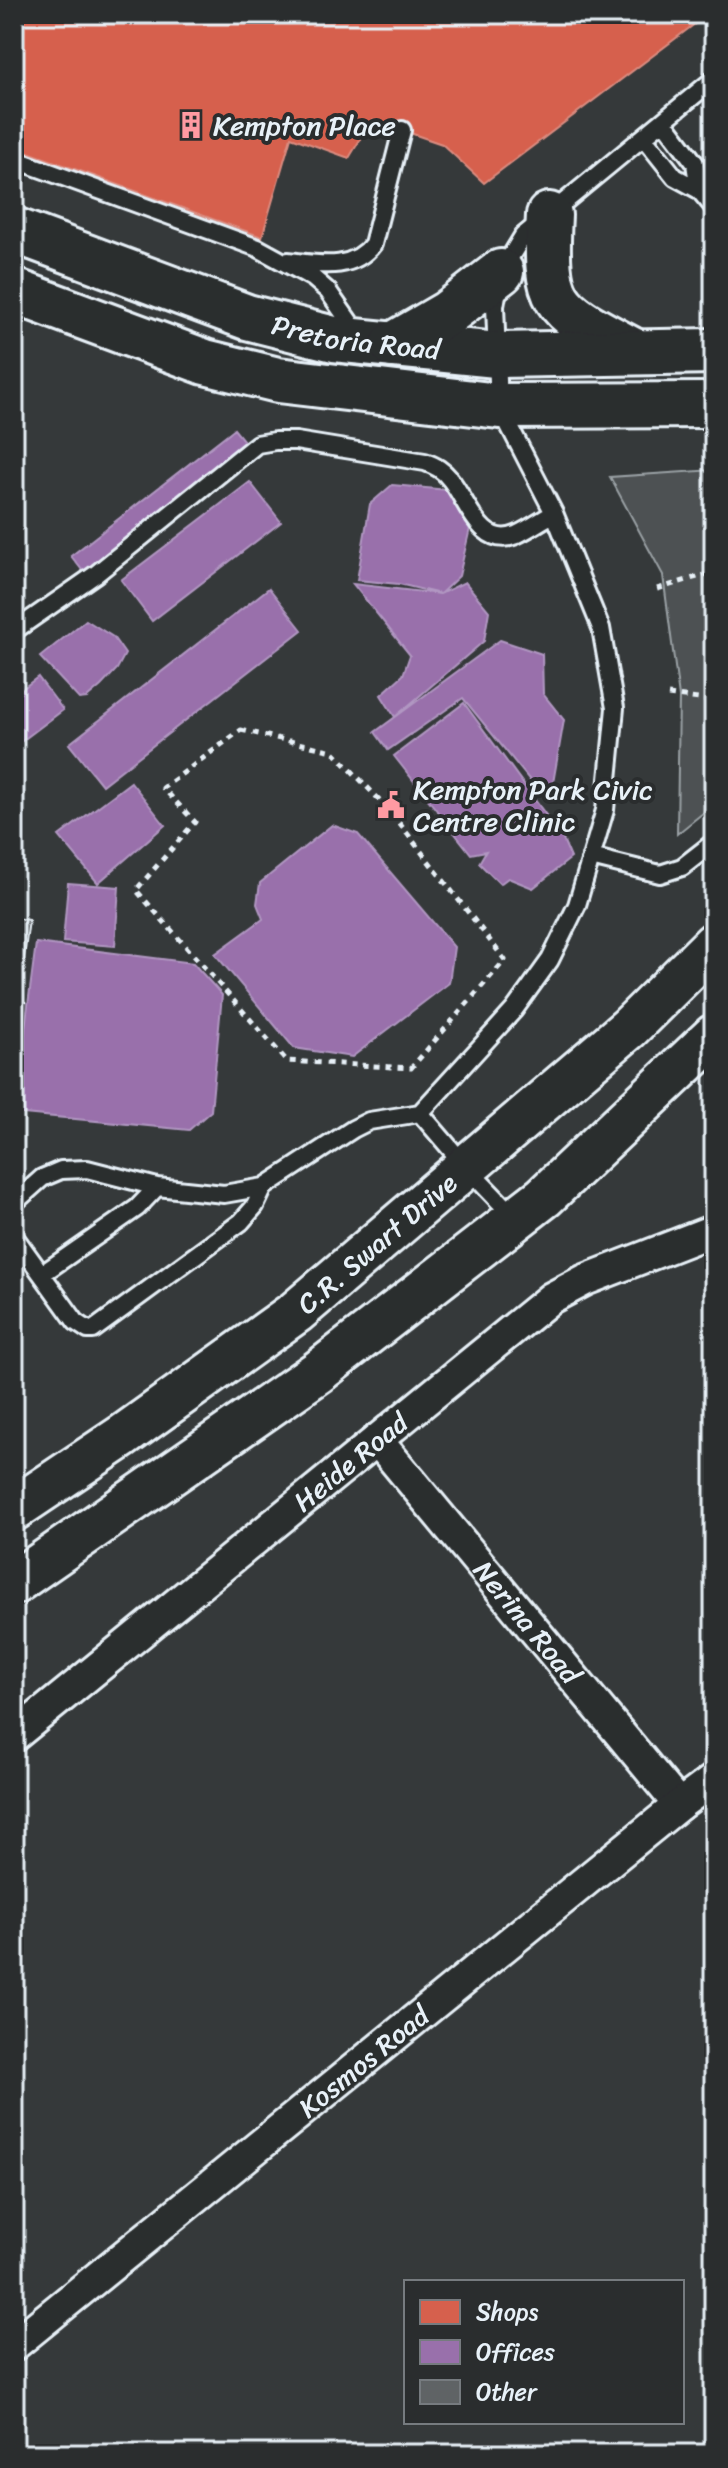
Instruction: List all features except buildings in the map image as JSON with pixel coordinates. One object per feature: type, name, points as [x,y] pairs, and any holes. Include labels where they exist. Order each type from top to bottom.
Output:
[{"type":"main road","points":[[549,215],[547,259],[555,297],[580,322],[635,351]]},
{"type":"main road","name":"Pretoria Road","points":[[14,230],[247,317],[334,339],[497,355],[714,351]]},
{"type":"main road","points":[[378,344],[448,313],[501,272]]},
{"type":"main road","name":"Pretoria Road","points":[[14,291],[205,362],[278,380],[499,406],[714,405]]},
{"type":"main road","name":"C.R. Swart Drive","points":[[14,1509],[123,1436],[296,1312],[629,1028],[714,944]]},
{"type":"main road","points":[[14,1583],[318,1372],[517,1219],[714,1036]]},
{"type":"street","name":"Heide Road","points":[[14,1736],[551,1298],[585,1280],[714,1230]]},
{"type":"street","name":"Nerina Road","points":[[377,1440],[679,1805]]},
{"type":"street","name":"Kosmos Road","points":[[14,2345],[714,1779]]},
{"type":"lane","points":[[14,1203],[42,1178],[61,1170],[87,1169],[157,1187],[224,1194],[264,1187],[369,1121],[420,1113],[514,1010],[550,960],[577,905],[605,810],[615,708],[601,628],[554,513],[499,406],[495,306],[501,272],[523,236],[714,79]]},
{"type":"lane","points":[[664,122],[695,163],[707,195]]},
{"type":"lane","points":[[279,260],[328,265],[353,261],[368,250],[373,244],[402,130]]},
{"type":"lane","points":[[644,138],[675,177],[707,195]]},
{"type":"lane","points":[[14,159],[258,248],[313,278],[378,344]]},
{"type":"lane","points":[[14,631],[96,574],[257,444],[275,441],[339,448],[425,462],[438,467],[452,480],[478,525],[495,536],[513,536],[554,513]]},
{"type":"lane","points":[[591,857],[660,874],[682,867],[714,842]]},
{"type":"lane","points":[[420,1113],[467,1168],[517,1219]]},
{"type":"lane","points":[[42,1274],[137,1208],[157,1187]]},
{"type":"lane","points":[[14,1236],[76,1322],[93,1330],[241,1222],[255,1206],[264,1187]]},
{"type":"path","points":[[657,589],[714,572]]},
{"type":"path","points":[[668,695],[714,701]]},
{"type":"path","points":[[241,730],[333,751],[389,810],[505,960],[438,1036],[411,1068],[287,1061],[136,890],[195,822],[163,788],[241,730]]},
{"type":"shaded area","points":[[714,470],[714,804],[677,834],[679,697],[663,575],[610,477]]},
{"type":"place","name":"Kempton Place","points":[[191,125]]},
{"type":"place","name":"Kempton Park Civic Centre Clinic","points":[[391,805]]}]
